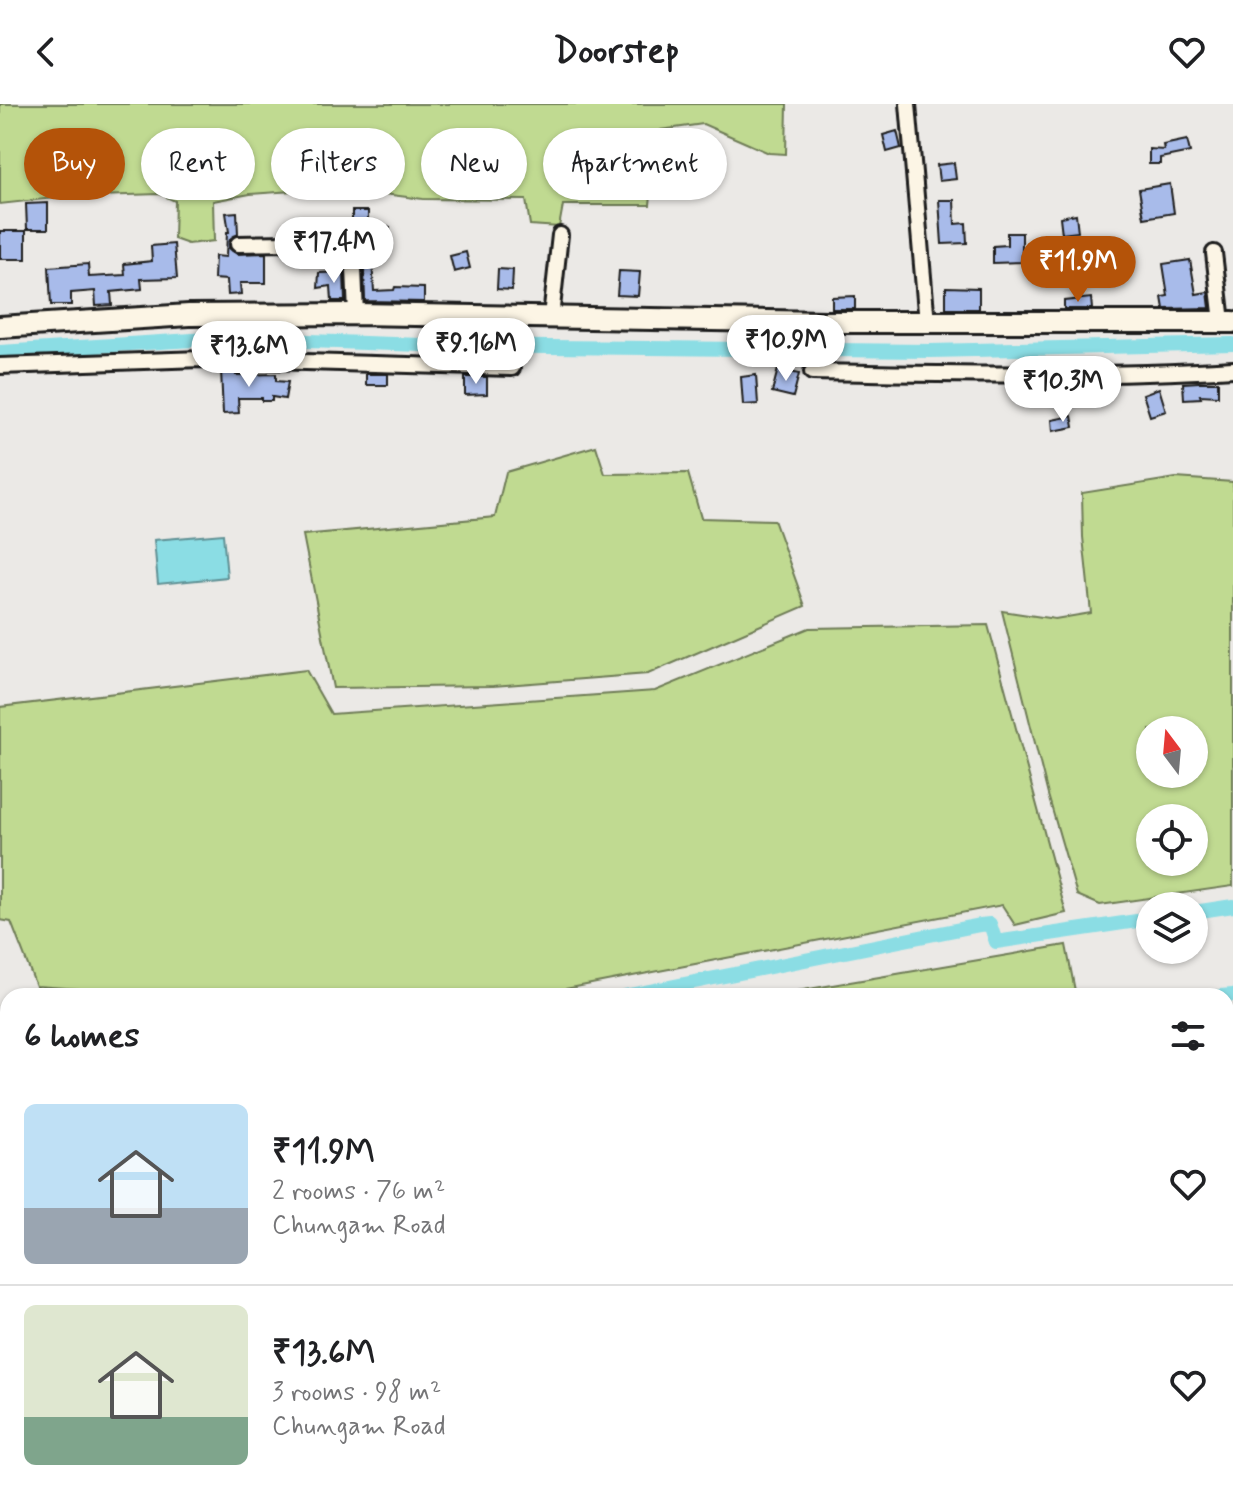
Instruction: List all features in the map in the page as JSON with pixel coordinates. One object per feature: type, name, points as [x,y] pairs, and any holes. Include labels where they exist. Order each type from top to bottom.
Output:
[{"type":"main road","points":[[0,327],[189,315],[356,314],[927,323],[1228,322]]},
{"type":"street","points":[[908,104],[927,323]]},
{"type":"street","points":[[551,317],[560,235]]},
{"type":"street","points":[[238,244],[346,242],[354,269],[356,314]]},
{"type":"street","points":[[1214,253],[1228,322]]},
{"type":"street","points":[[0,366],[201,359],[512,368]]},
{"type":"street","points":[[812,372],[993,373],[1060,377],[1233,369]]},
{"type":"green space","points":[[0,104],[787,104],[786,154],[769,153],[727,135],[727,128],[712,128],[703,124],[675,128],[543,128],[543,200],[650,200],[650,205],[563,205],[559,227],[530,225],[526,200],[527,128],[421,128],[421,199],[405,197],[405,128],[271,128],[271,193],[255,194],[255,128],[141,128],[141,195],[125,195],[125,128],[24,128],[24,200],[37,200],[0,204]]},
{"type":"green space","points":[[218,200],[213,201],[214,241],[188,244],[174,239],[175,201]]},
{"type":"green space","points":[[596,446],[605,474],[688,473],[701,518],[774,520],[805,606],[648,674],[493,686],[333,688],[303,535],[495,517],[506,472]]},
{"type":"green space","points":[[1176,478],[1233,482],[1233,886],[1191,892],[1136,892],[1136,900],[1100,905],[1077,895],[1048,795],[1002,611],[1055,619],[1091,613],[1082,493]]},
{"type":"green space","points":[[988,625],[1066,913],[1015,925],[1002,905],[571,988],[36,986],[11,922],[0,920],[0,707],[306,670],[331,714],[655,691],[809,628]]},
{"type":"green space","points":[[1066,945],[1074,988],[815,988]]},
{"type":"water","points":[[223,534],[227,577],[158,584],[154,540]]},
{"type":"building","points":[[897,131],[901,148],[887,152],[883,135]]},
{"type":"building","points":[[1187,140],[1190,152],[1160,158],[1160,164],[1149,164],[1149,149],[1164,150],[1163,145]]},
{"type":"building","points":[[954,163],[956,179],[939,181],[937,165]]},
{"type":"building","points":[[1170,184],[1174,213],[1144,218],[1139,189]]},
{"type":"building","points":[[939,200],[954,200],[955,224],[966,223],[967,243],[942,244]]},
{"type":"building","points":[[48,203],[48,229],[27,229],[26,204]]},
{"type":"building","points":[[352,211],[368,211],[368,225],[390,227],[389,247],[371,246],[374,291],[394,290],[395,287],[424,288],[424,302],[365,301],[364,268],[352,234]]},
{"type":"building","points":[[237,212],[238,234],[230,239],[229,248],[237,254],[266,253],[266,283],[240,283],[241,294],[228,295],[227,280],[214,279],[215,256],[226,257],[229,232],[226,213]]},
{"type":"building","points":[[1076,214],[1078,232],[1062,234],[1060,217]]},
{"type":"building","points":[[0,231],[26,231],[26,259],[0,259]]},
{"type":"building","points":[[1007,233],[1022,233],[1022,262],[993,263],[993,246],[1007,245]]},
{"type":"building","points":[[174,244],[177,278],[141,279],[142,289],[111,292],[112,305],[96,306],[95,291],[71,293],[71,305],[51,305],[49,267],[88,264],[89,277],[125,275],[124,264],[152,261],[151,246]]},
{"type":"building","points":[[466,252],[470,268],[454,272],[450,256]]},
{"type":"building","points":[[1190,260],[1196,294],[1208,292],[1210,308],[1164,309],[1162,297],[1168,296],[1163,264]]},
{"type":"building","points":[[498,269],[513,270],[512,290],[497,289]]},
{"type":"building","points":[[619,271],[640,272],[638,296],[617,295]]},
{"type":"building","points":[[344,272],[345,301],[332,301],[331,286],[318,288],[319,273]]},
{"type":"building","points":[[946,287],[979,288],[979,309],[946,309]]},
{"type":"building","points":[[855,296],[855,309],[832,309],[832,297]]},
{"type":"building","points":[[1091,298],[1092,309],[1064,309],[1064,301]]},
{"type":"building","points":[[778,369],[799,374],[793,397],[772,392]]},
{"type":"building","points":[[221,370],[236,370],[236,375],[276,374],[276,381],[288,382],[285,399],[272,397],[272,401],[262,401],[262,398],[238,398],[239,413],[223,414]]},
{"type":"building","points":[[366,374],[388,374],[388,385],[366,385]]},
{"type":"building","points":[[756,375],[758,404],[743,405],[741,377]]},
{"type":"building","points":[[465,377],[487,377],[487,394],[465,395]]},
{"type":"building","points":[[1218,382],[1218,396],[1200,395],[1201,398],[1184,399],[1183,383]]},
{"type":"building","points":[[1159,388],[1166,411],[1150,416],[1143,394]]},
{"type":"building","points":[[1072,416],[1074,427],[1053,431],[1052,420]]},
{"type":"waterway","points":[[0,352],[225,338],[450,346],[931,351],[1233,344]]},
{"type":"waterway","points":[[1208,910],[1233,906]]},
{"type":"waterway","points":[[664,988],[980,925],[990,924],[996,942],[1136,921]]}]
